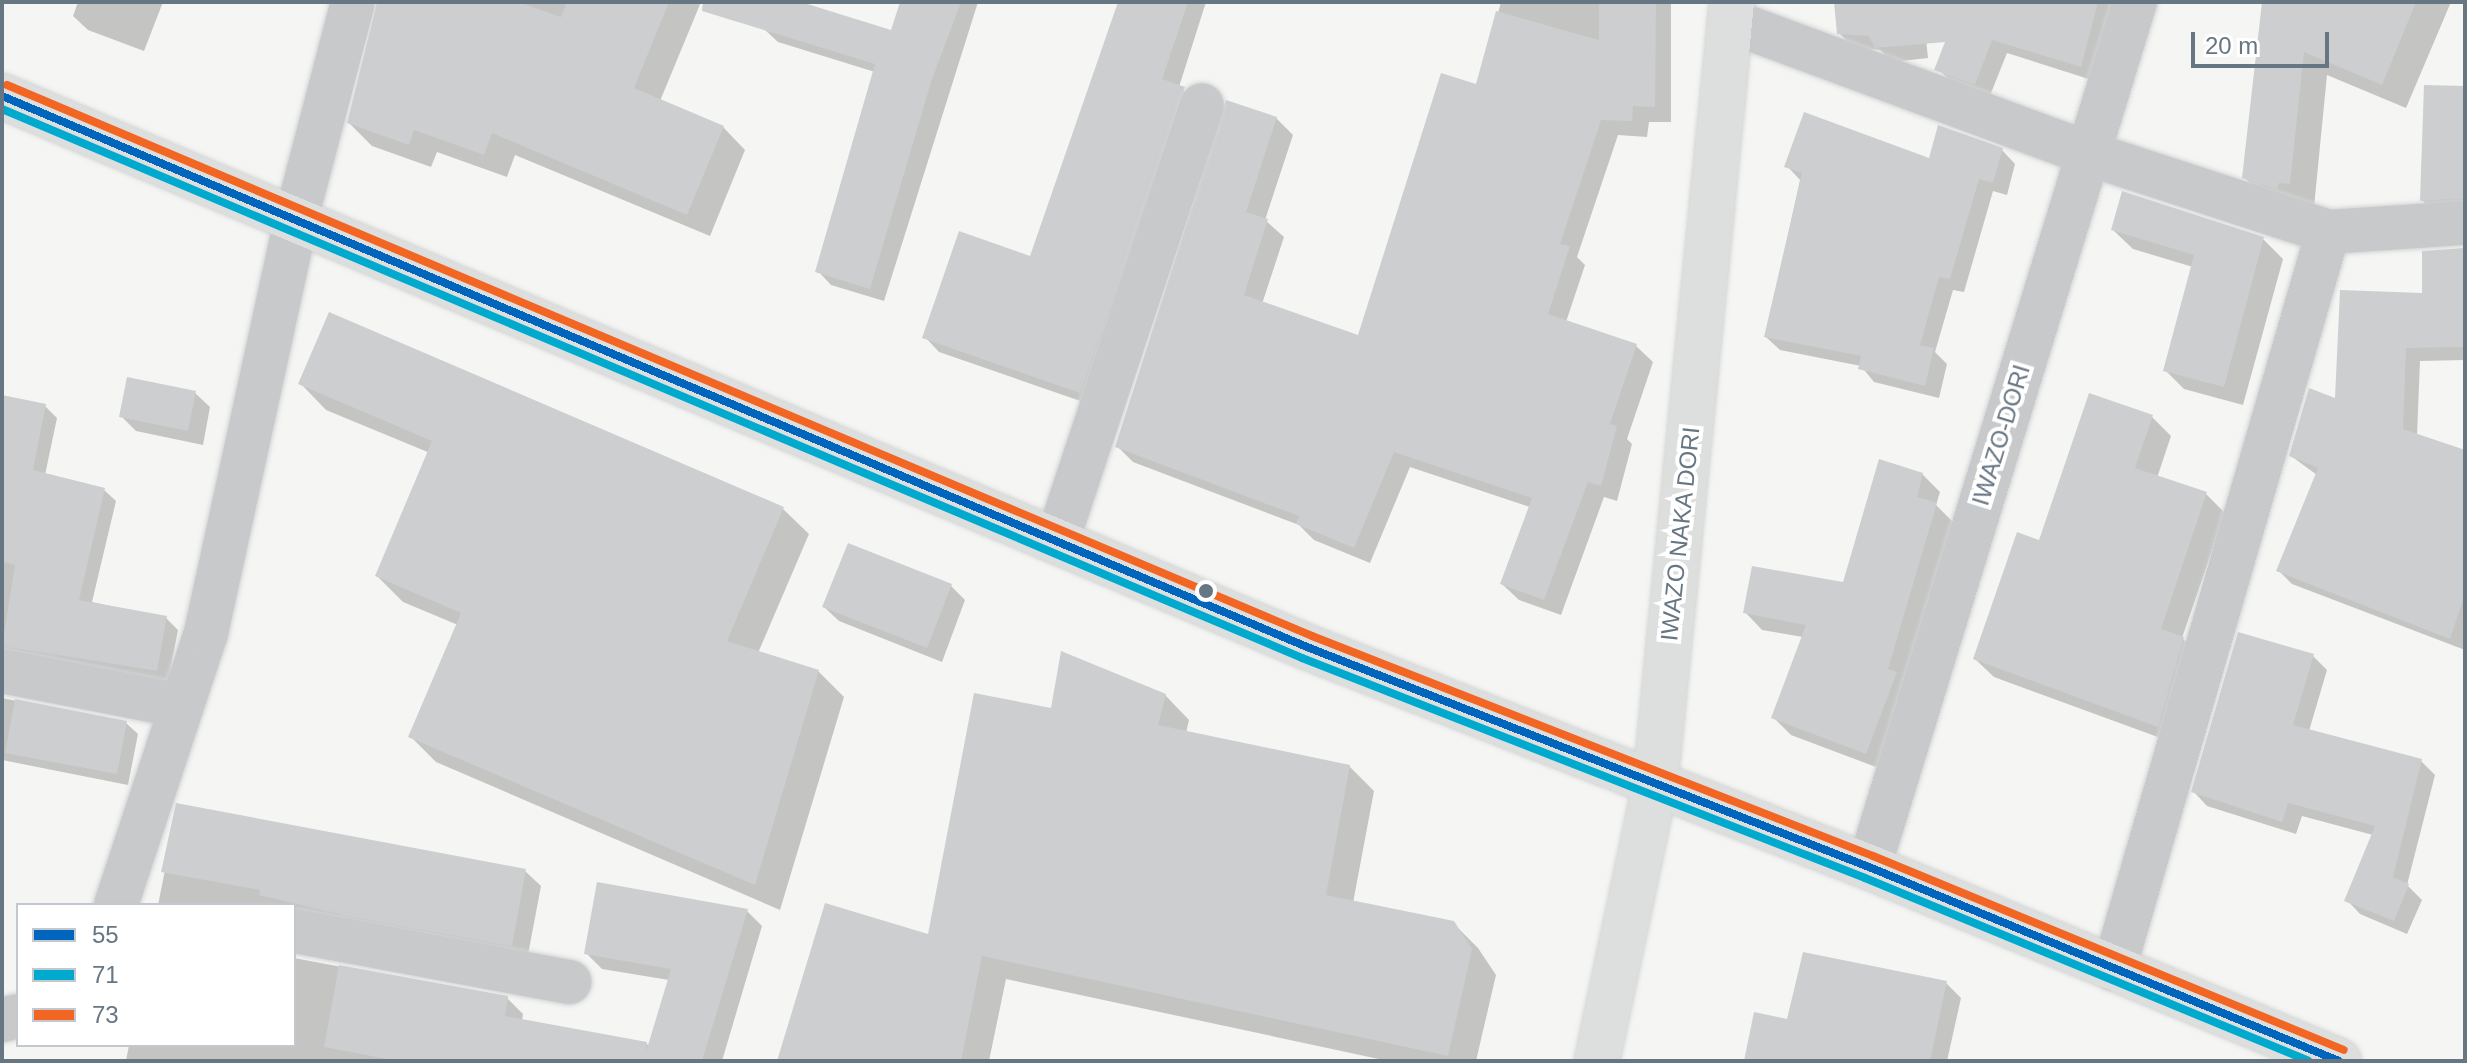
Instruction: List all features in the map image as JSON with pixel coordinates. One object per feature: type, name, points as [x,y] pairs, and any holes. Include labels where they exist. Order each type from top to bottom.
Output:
[{"type":"main road","name":"IWAZO NAKA DORI","points":[[1597,1061],[1655,786],[1731,12]]},
{"type":"main road","points":[[2,96],[1057,541],[1655,786],[1869,867],[2339,1061]]},
{"type":"street","points":[[129,903],[182,706],[206,633],[296,219],[353,2]]},
{"type":"street","name":"IWAZO-DORI","points":[[1869,867],[2135,2]]},
{"type":"street","points":[[1731,12],[2087,153],[2328,232],[2465,223]]},
{"type":"street","points":[[1057,541],[1202,105]]},
{"type":"street","points":[[2114,969],[2328,232]]},
{"type":"street","points":[[2,671],[182,706]]},
{"type":"street","points":[[296,931],[569,982]]},
{"type":"building","points":[[377,2],[518,2],[561,17],[567,2],[669,2],[634,88],[724,126],[687,215],[492,133],[484,155],[414,130],[409,145],[347,123]]},
{"type":"building","points":[[703,2],[801,2],[891,30],[900,2],[961,2],[931,82],[870,289],[815,272],[875,64],[702,11]]},
{"type":"building","points":[[1118,2],[1188,2],[1162,79],[1185,87],[1080,393],[922,338],[959,231],[1030,256]]},
{"type":"building","points":[[1599,2],[1656,2],[1655,107],[1633,106],[1632,121],[1601,120],[1560,244],[1570,246],[1548,314],[1637,344],[1610,424],[1617,426],[1601,486],[1588,482],[1544,600],[1500,584],[1532,498],[1394,452],[1354,548],[1296,524],[1299,516],[1115,447],[1226,100],[1277,117],[1246,212],[1268,219],[1244,295],[1358,335],[1441,73],[1476,84],[1496,11],[1599,40]]},
{"type":"building","points":[[1834,2],[2098,2],[2081,67],[1992,40],[1975,85],[1934,70],[1945,42],[1875,48],[1869,36],[1837,34]]},
{"type":"building","points":[[2262,2],[2416,2],[2382,85],[2304,52],[2290,184],[2279,183],[2277,189],[2242,178]]},
{"type":"building","points":[[2424,85],[2465,86],[2465,198],[2420,201]]},
{"type":"building","points":[[1804,112],[1929,158],[1938,125],[2003,148],[1993,183],[1979,179],[1950,279],[1939,277],[1920,345],[1934,348],[1925,386],[1858,369],[1861,356],[1764,337],[1802,173],[1784,167]]},
{"type":"building","points":[[2122,191],[2264,237],[2224,387],[2163,371],[2194,255],[2111,230]]},
{"type":"building","points":[[2465,248],[2465,347],[2406,348],[2403,429],[2465,450],[2465,594],[2450,639],[2276,571],[2318,468],[2289,456],[2309,388],[2335,398],[2340,290],[2422,293],[2422,251]]},
{"type":"building","points":[[329,312],[784,507],[727,641],[819,670],[755,885],[408,737],[461,613],[375,576],[432,441],[298,384]]},
{"type":"building","points":[[127,377],[196,391],[188,431],[119,417]]},
{"type":"building","points":[[2089,393],[2153,415],[2135,468],[2207,492],[2161,629],[2184,637],[2158,727],[1973,659],[2017,532],[2039,540]]},
{"type":"building","points":[[2,395],[46,404],[33,470],[105,488],[79,600],[167,616],[157,671],[2,646],[15,565],[2,562]]},
{"type":"building","points":[[1879,459],[1923,473],[1917,497],[1937,503],[1888,669],[1897,672],[1866,754],[1771,718],[1806,625],[1743,613],[1752,566],[1843,582]]},
{"type":"building","points":[[848,543],[952,584],[927,648],[822,607]]},
{"type":"building","points":[[2238,632],[2314,654],[2293,725],[2422,759],[2393,877],[2409,884],[2394,921],[2344,901],[2375,826],[2288,803],[2282,822],[2191,792]]},
{"type":"building","points":[[1061,651],[1166,694],[1158,725],[1350,765],[1326,895],[1454,921],[1472,949],[1448,1056],[982,956],[961,1061],[777,1061],[825,903],[928,934],[974,693],[1051,708]]},
{"type":"building","points":[[15,699],[127,721],[117,774],[5,753]]},
{"type":"building","points":[[176,803],[526,869],[512,946],[348,916],[259,895],[260,890],[161,872]]},
{"type":"building","points":[[597,882],[748,909],[702,1061],[398,1061],[324,1047],[339,965],[508,996],[505,1016],[647,1042],[646,1052],[671,969],[584,954]]},
{"type":"building","points":[[1803,952],[1947,981],[1930,1061],[1744,1061],[1754,1012],[1787,1019]]},
{"type":"transit line","name":"73","points":[[7,85],[1312,636],[1873,856],[2344,1050]]},
{"type":"transit line","name":"55","points":[[2,96],[1307,647],[1869,867],[2339,1061]]},
{"type":"transit line","name":"71","points":[[2,109],[1302,658],[1865,878],[2308,1061]]}]
